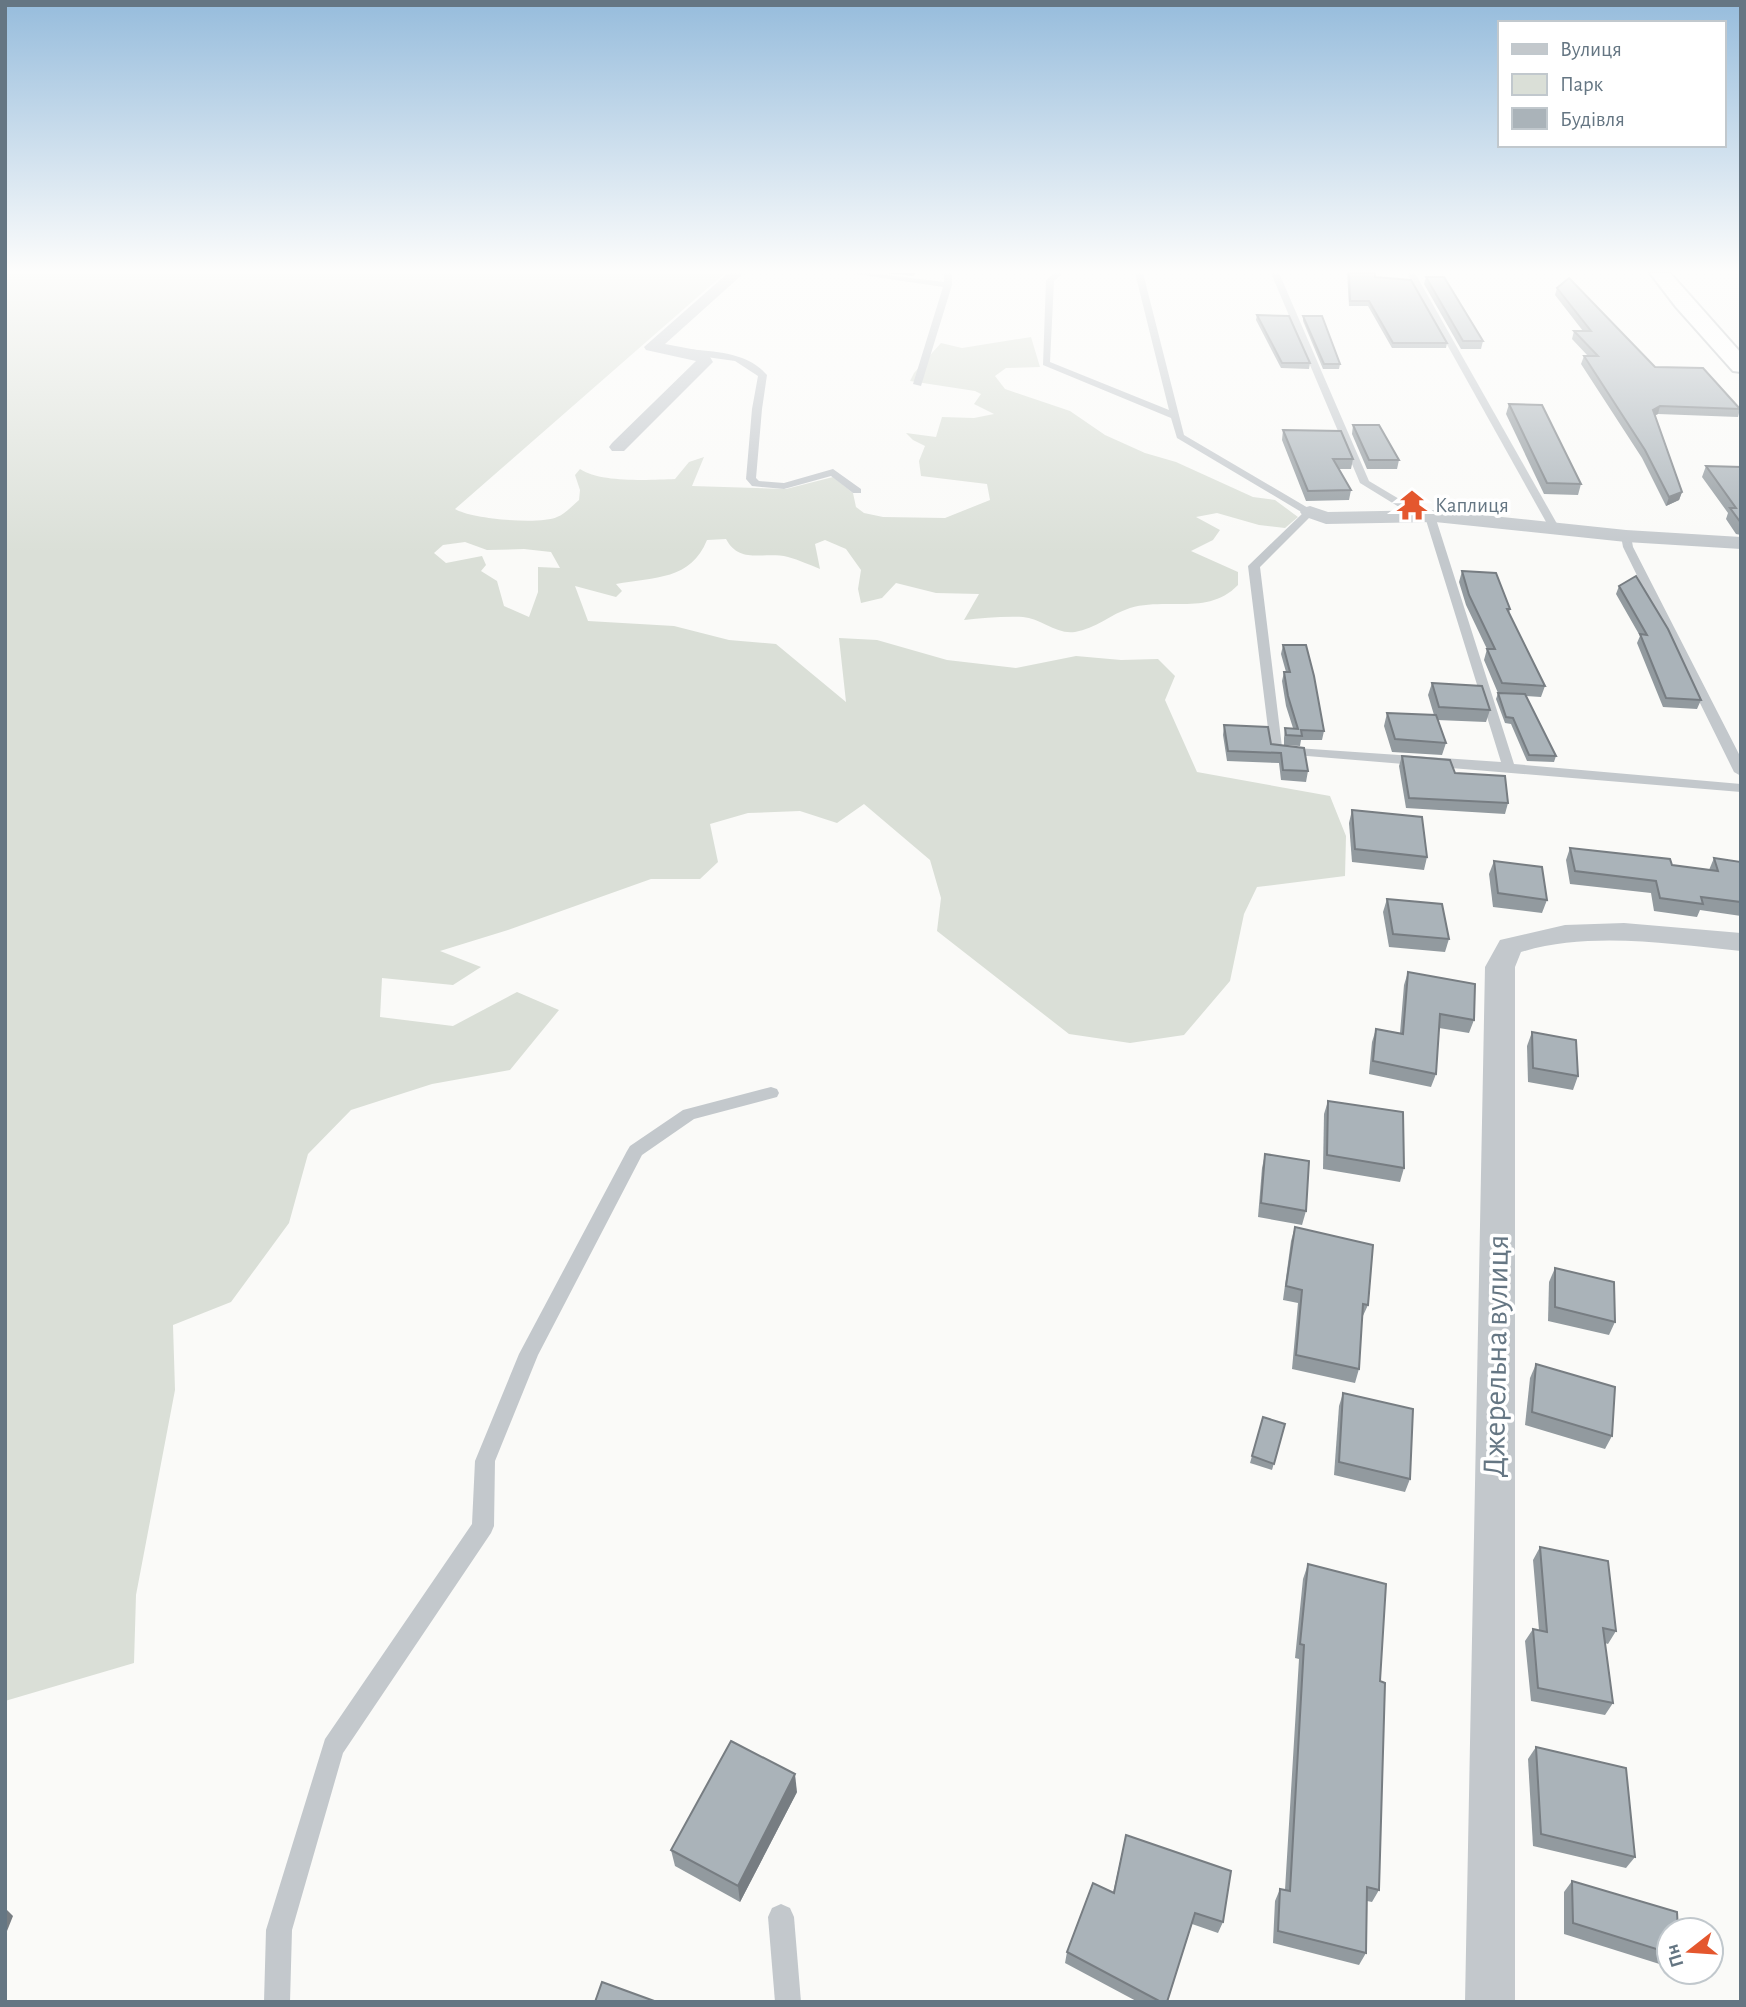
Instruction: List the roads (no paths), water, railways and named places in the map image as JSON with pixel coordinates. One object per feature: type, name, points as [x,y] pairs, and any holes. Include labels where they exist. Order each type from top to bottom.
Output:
[{"type":"street","points":[[618,447],[700,367]]},
{"type":"street","points":[[1310,512],[1326,518],[1425,516],[1626,536],[1741,543]]},
{"type":"street","name":"Джерельна вулиця","points":[[1490,2002],[1500,967],[1510,946],[1537,936],[1568,932],[1741,942]]},
{"type":"lane","points":[[755,367],[763,375],[751,479],[756,484],[784,486],[833,472],[857,491]]},
{"type":"lane","points":[[918,384],[923,367]]},
{"type":"lane","points":[[1055,367],[1175,416]]},
{"type":"lane","points":[[1163,367],[1180,436],[1310,512],[1254,566],[1276,750],[1741,788]]},
{"type":"lane","points":[[1315,367],[1365,483],[1425,516],[1509,767]]},
{"type":"lane","points":[[1464,367],[1555,528]]},
{"type":"lane","points":[[1626,536],[1628,547],[1741,772]]},
{"type":"lane","points":[[276,2002],[279,1930],[333,1747],[483,1526],[485,1461],[524,1366],[636,1151],[689,1114],[771,1093]]},
{"type":"lane","points":[[781,1917],[788,2002]]},
{"type":"place","name":"Каплиця","points":[[1412,505]]}]
